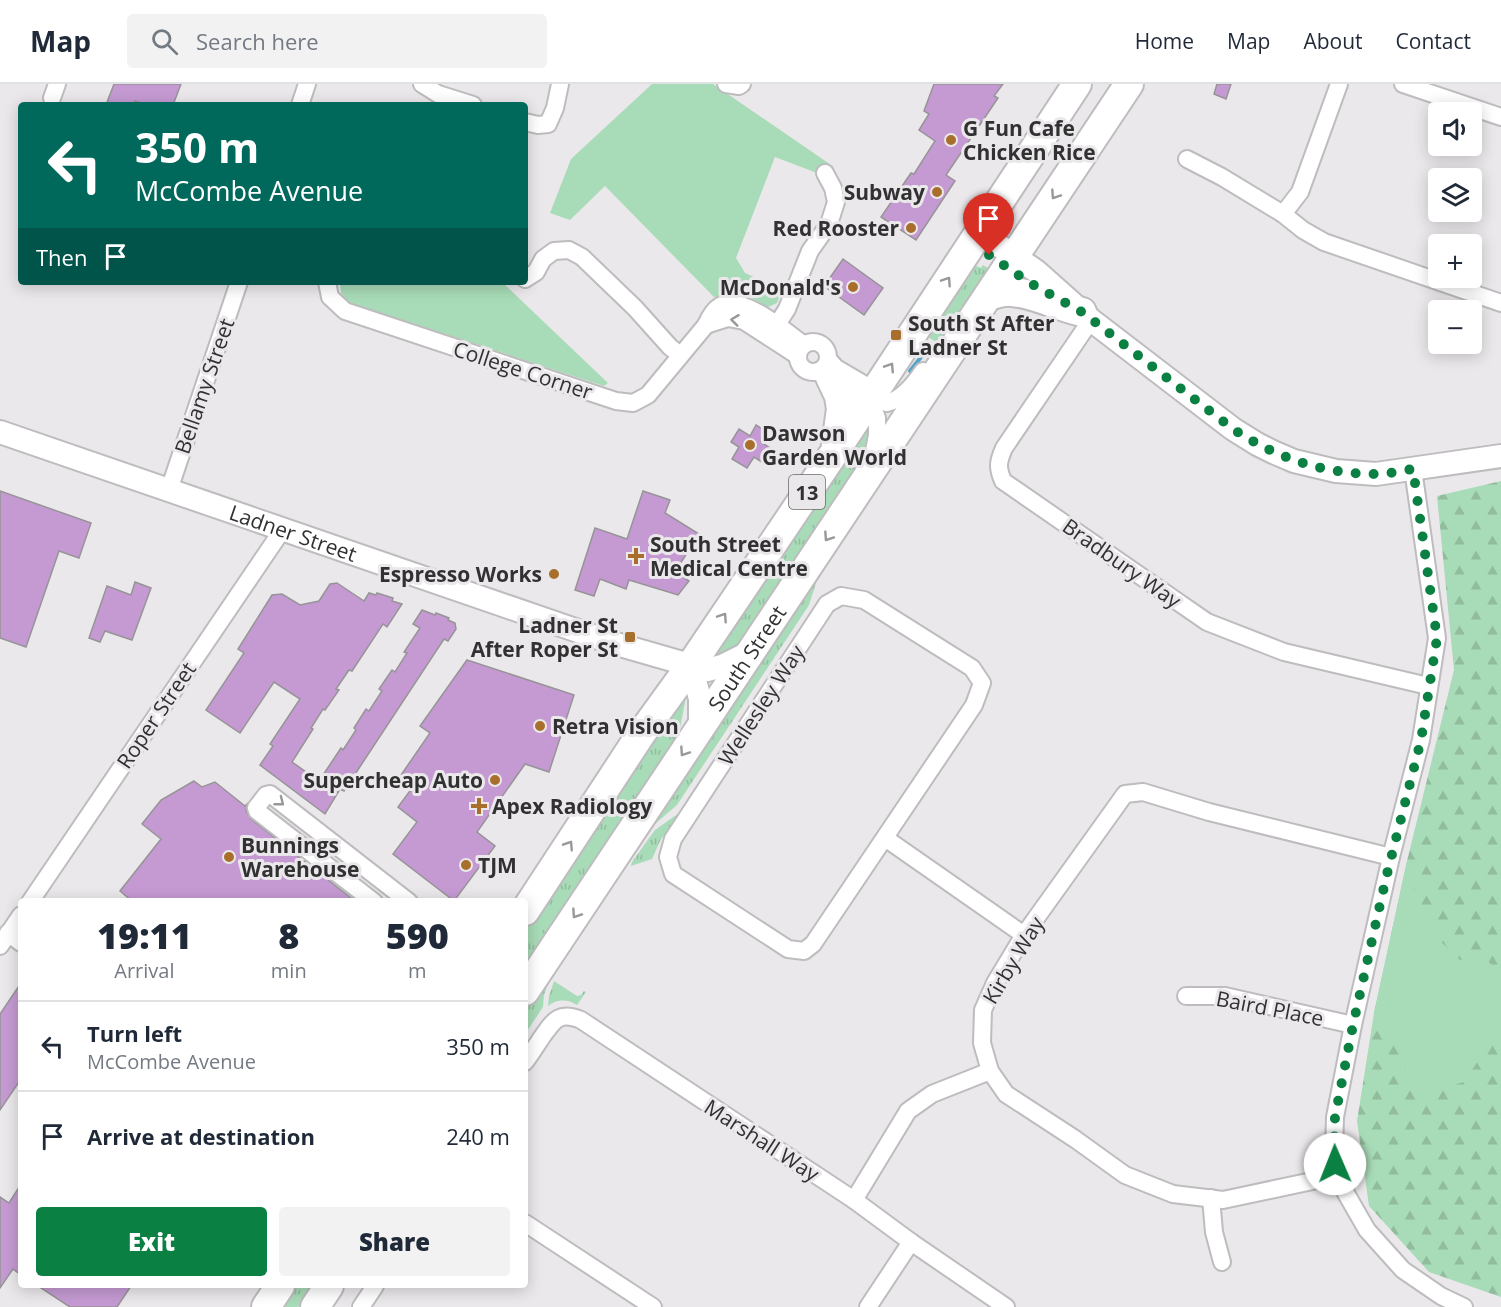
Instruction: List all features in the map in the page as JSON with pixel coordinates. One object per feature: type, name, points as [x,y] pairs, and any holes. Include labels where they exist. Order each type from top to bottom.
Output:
[{"type":"highway","name":"South Street","points":[[528,906],[641,734],[691,665],[834,453],[1077,84]]},
{"type":"highway","name":"South Street","points":[[528,986],[1129,84]]},
{"type":"highway","points":[[988,296],[1009,291],[1022,293],[1036,296],[1086,316]]},
{"type":"highway","points":[[825,370],[839,396],[841,409],[834,453]]},
{"type":"highway","points":[[266,1307],[279,1288]]},
{"type":"highway","points":[[315,1307],[328,1288]]},
{"type":"street","points":[[301,102],[307,84]]},
{"type":"street","points":[[422,84],[438,94],[463,102]]},
{"type":"street","points":[[528,123],[548,124],[555,108],[560,84]]},
{"type":"street","points":[[726,84],[739,86],[741,84]]},
{"type":"street","points":[[1283,214],[1300,192],[1340,84]]},
{"type":"street","points":[[1403,84],[1501,117]]},
{"type":"street","points":[[1187,159],[1222,177],[1324,242],[1501,303]]},
{"type":"street","points":[[773,331],[787,309],[810,251],[829,224],[836,202],[833,188],[825,173]]},
{"type":"street","points":[[975,238],[1010,261],[1036,271],[1086,316],[1233,429],[1257,444],[1294,461],[1336,471],[1376,474],[1501,456]]},
{"type":"street","points":[[528,277],[536,272],[543,259],[554,252],[569,250],[582,257],[680,355]]},
{"type":"street","name":"Bellamy Street","points":[[169,490],[238,285]]},
{"type":"street","name":"College Corner","points":[[328,285],[330,297],[345,311],[616,401],[633,403],[648,395],[706,325],[728,318],[773,331],[801,350]]},
{"type":"street","points":[[825,370],[826,349],[822,345],[814,342],[801,350],[798,361],[804,370],[812,372],[825,370],[858,395],[887,403],[892,402],[917,380],[957,321],[988,296]]},
{"type":"street","name":"Bradbury Way","points":[[1086,316],[1004,448],[998,462],[999,473],[1003,481],[1207,622],[1284,652],[1428,686]]},
{"type":"street","points":[[854,497],[872,463],[877,435],[877,418],[870,398]]},
{"type":"street","name":"Ladner Street","points":[[0,432],[613,643],[707,670],[722,666],[752,651]]},
{"type":"street","points":[[1413,469],[1437,638],[1421,740],[1391,857],[1353,1025],[1335,1117],[1334,1152],[1336,1176],[1367,1230],[1403,1270],[1441,1296],[1464,1307]]},
{"type":"street","name":"Roper Street","points":[[33,898],[283,529]]},
{"type":"street","name":"Wellesley Way","points":[[841,596],[864,600],[972,668],[982,682],[974,705],[885,838],[813,944],[804,951],[788,949],[673,874],[668,857],[672,839],[827,604],[841,596]]},
{"type":"street","points":[[691,665],[700,699],[700,727]]},
{"type":"street","name":"Kirby Way","points":[[1336,1176],[1222,1200],[1173,1194],[1125,1175],[1006,1094],[990,1071],[982,1043],[982,1010],[995,983],[1024,935],[1125,794],[1143,792],[1209,812],[1391,857]]},
{"type":"street","points":[[370,898],[257,811],[256,808],[266,795],[270,794],[404,898]]},
{"type":"street","points":[[885,838],[1024,935]]},
{"type":"street","points":[[10,941],[18,922]]},
{"type":"street","name":"Baird Place","points":[[1186,996],[1225,996],[1353,1025]]},
{"type":"street","name":"Marshall Way","points":[[528,1058],[552,1022],[565,1016],[581,1020],[854,1200],[1006,1307]]},
{"type":"street","points":[[854,1200],[908,1111],[932,1094],[990,1071]]},
{"type":"street","points":[[1211,1198],[1214,1232],[1222,1262]]},
{"type":"street","points":[[528,1225],[653,1307]]},
{"type":"street","points":[[868,1307],[911,1242]]},
{"type":"street","points":[[361,1307],[374,1288]]},
{"type":"green space","points":[[652,84],[713,84],[834,167],[817,173],[775,157],[736,258],[745,273],[782,290],[777,303],[768,307],[750,297],[734,294],[714,297],[605,186],[570,220],[550,213],[571,159]]},
{"type":"green space","points":[[983,265],[988,268],[986,271],[989,274],[962,306],[937,343],[927,336],[972,269],[976,266],[981,268]]},
{"type":"green space","points":[[340,285],[505,285],[608,383],[604,386],[350,303],[341,293]]},
{"type":"green space","points":[[868,415],[870,438],[847,487],[735,648],[704,661]]},
{"type":"green space","points":[[1501,481],[1501,1297],[1429,1272],[1369,1206],[1357,1121],[1374,1013],[1407,861],[1454,670],[1437,496]]},
{"type":"green space","points":[[819,574],[809,605],[677,805],[649,829],[549,981],[543,1007],[528,1030],[528,1001]]},
{"type":"green space","points":[[687,692],[680,728],[670,755],[528,972],[528,925]]},
{"type":"green space","points":[[679,813],[660,841],[652,859],[631,866],[655,830]]},
{"type":"green space","points":[[1407,861],[1417,898],[1433,934],[1460,960],[1479,954],[1492,965],[1497,982],[1501,985],[1501,1036],[1486,1049],[1464,1082],[1436,1090],[1413,1088],[1387,1022],[1374,1013]]},
{"type":"green space","points":[[554,981],[577,996],[586,992],[577,1005],[562,1001],[548,1006]]},
{"type":"green space","points":[[290,1288],[316,1288],[298,1307],[277,1307]]},
{"type":"building","points":[[114,84],[181,84],[174,102],[107,102]]},
{"type":"building","points":[[934,84],[1003,84],[994,96],[998,98],[946,175],[955,181],[916,240],[881,217],[911,173],[914,174],[935,141],[919,130],[929,114],[924,111]]},
{"type":"building","points":[[1217,84],[1231,84],[1226,99],[1214,94]]},
{"type":"building","name":"McDonald's","points":[[843,259],[883,288],[864,315],[824,286]]},
{"type":"building","name":"Dawson Garden World","points":[[756,425],[767,432],[761,442],[773,450],[765,464],[754,457],[747,468],[732,459],[739,447],[731,442],[739,429],[750,436]]},
{"type":"building","points":[[0,491],[91,523],[79,558],[59,551],[26,647],[0,638]]},
{"type":"building","name":"South Street Medical Centre","points":[[643,491],[670,500],[665,513],[699,534],[675,572],[689,581],[678,595],[629,580],[626,589],[600,579],[594,596],[575,590],[595,528],[627,539]]},
{"type":"building","points":[[135,582],[151,588],[132,640],[105,631],[100,642],[89,638],[107,586],[131,595]]},
{"type":"building","points":[[337,583],[364,601],[369,593],[376,595],[377,593],[393,598],[392,601],[402,604],[387,627],[383,624],[352,671],[349,670],[336,689],[339,690],[325,710],[323,709],[292,762],[319,781],[341,748],[343,750],[366,709],[369,711],[382,691],[379,689],[392,670],[395,672],[407,653],[404,652],[420,628],[413,624],[422,610],[449,618],[448,620],[455,623],[456,629],[448,641],[444,639],[344,791],[340,789],[325,814],[260,765],[273,746],[270,744],[300,699],[274,682],[240,733],[206,710],[244,653],[238,649],[272,595],[282,594],[300,605],[319,601],[330,584]]},
{"type":"building","points":[[467,660],[574,695],[549,772],[525,764],[477,832],[495,846],[456,898],[450,898],[393,854],[417,822],[398,807],[415,784],[401,775],[430,733],[420,726]]},
{"type":"building","name":"Bunnings Warehouse","points":[[194,781],[202,787],[215,782],[245,806],[247,804],[246,811],[251,819],[351,898],[128,898],[120,891],[161,839],[142,824],[161,800]]},
{"type":"building","points":[[18,987],[18,1083],[0,1110],[0,1014]]},
{"type":"building","points":[[18,1189],[18,1273],[13,1269],[0,1288],[0,1197],[9,1203]]},
{"type":"building","points":[[41,1288],[130,1288],[117,1307],[70,1307]]},
{"type":"waterway","points":[[910,371],[929,347]]},
{"type":"place","name":"G Fun Cafe Chicken Rice","points":[[951,140]]},
{"type":"place","name":"Subway","points":[[937,192]]},
{"type":"place","name":"Red Rooster","points":[[911,228]]},
{"type":"place","name":"McDonald's","points":[[853,287]]},
{"type":"place","name":"South St After Ladner St","points":[[896,335]]},
{"type":"place","name":"Dawson Garden World","points":[[750,445]]},
{"type":"place","name":"South Street Medical Centre","points":[[636,556]]},
{"type":"place","name":"Espresso Works","points":[[554,574]]},
{"type":"place","name":"Ladner St After Roper St","points":[[630,637]]},
{"type":"place","name":"Retra Vision","points":[[540,726]]},
{"type":"place","name":"Supercheap Auto","points":[[495,780]]},
{"type":"place","name":"Apex Radiology","points":[[479,806]]},
{"type":"place","name":"Bunnings Warehouse","points":[[229,857]]},
{"type":"place","name":"TJM","points":[[466,865]]},
{"type":"route","points":[[989,255],[1030,283],[1082,312],[1233,429],[1257,444],[1294,461],[1336,471],[1376,474],[1413,469],[1437,638],[1421,740],[1386,878],[1335,1117],[1335,1164]]}]
